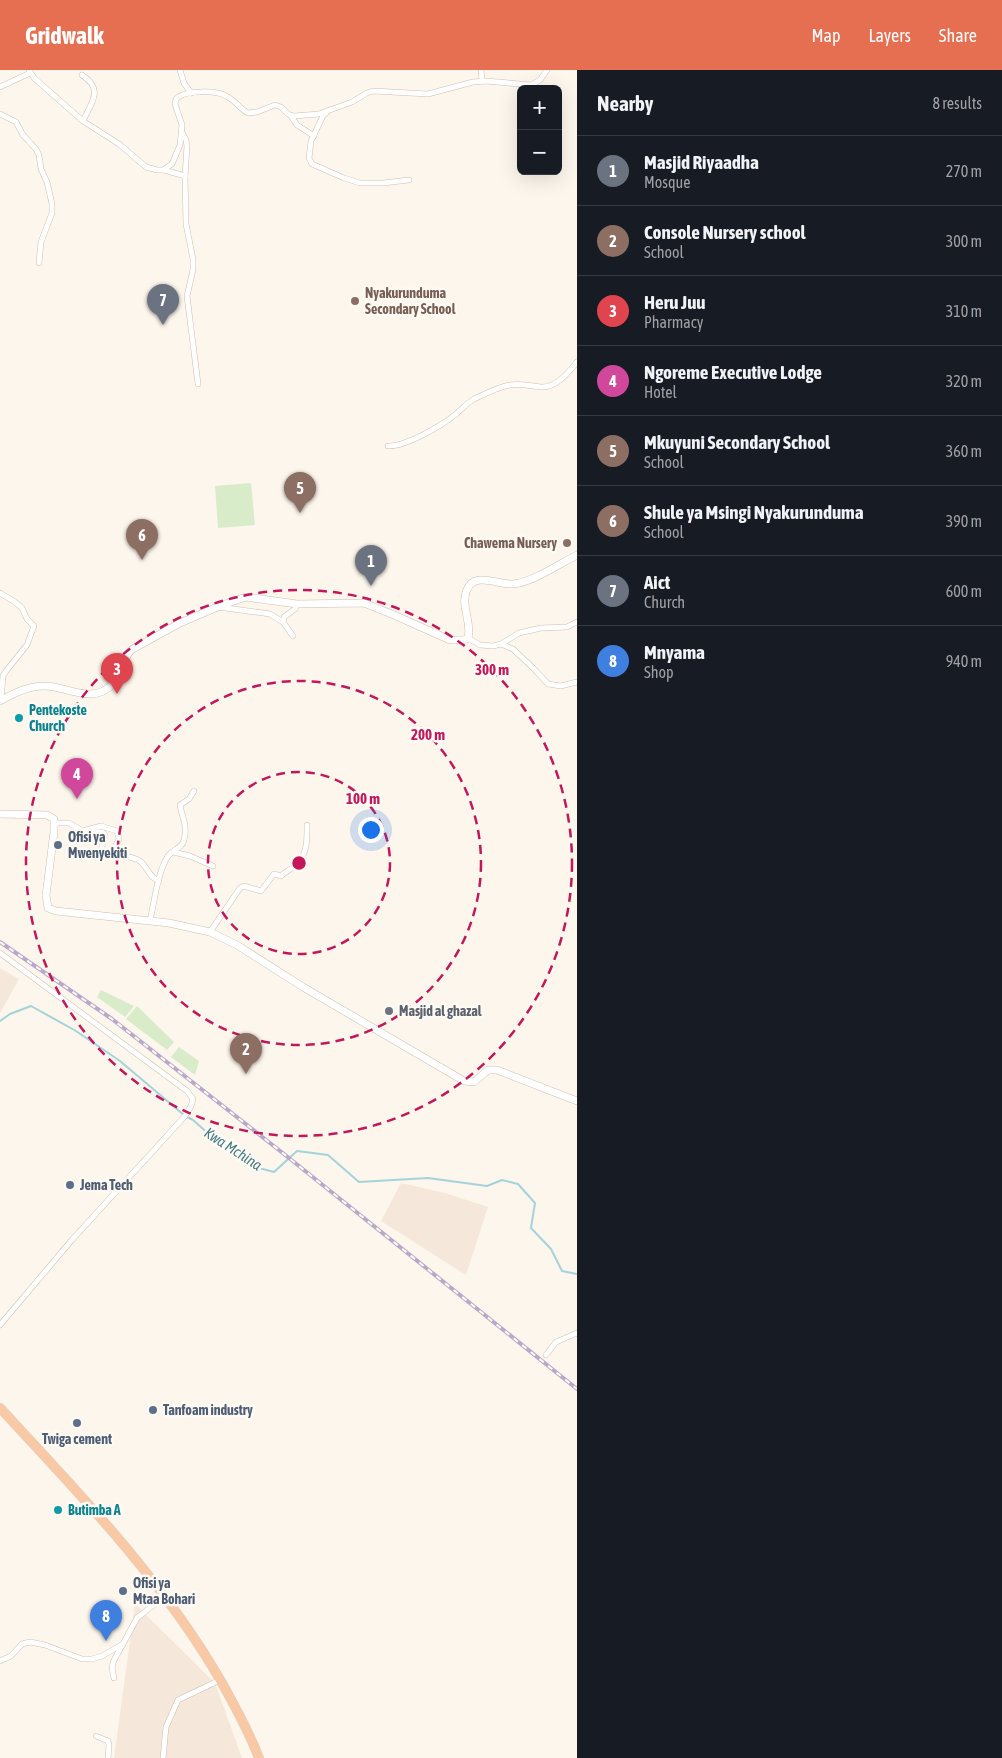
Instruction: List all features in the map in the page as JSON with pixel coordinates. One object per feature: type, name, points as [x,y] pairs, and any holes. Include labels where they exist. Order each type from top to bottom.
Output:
[{"type":"highway","points":[[0,1408],[80,1495],[165,1596],[198,1642],[248,1731],[259,1758]]},
{"type":"street","points":[[180,70],[184,83],[191,93]]},
{"type":"street","points":[[481,70],[482,81]]},
{"type":"street","points":[[290,115],[319,114],[352,102],[370,92],[396,91],[428,94],[482,81],[531,85],[540,80],[547,70]]},
{"type":"street","points":[[0,87],[30,72],[49,92],[83,121],[119,144],[146,167],[185,176]]},
{"type":"street","points":[[82,75],[92,83],[95,90],[83,121]]},
{"type":"street","points":[[163,170],[172,164],[182,134],[182,125],[175,104],[176,99],[182,94],[220,93],[233,100],[248,113],[258,112],[275,105],[281,107],[297,125],[314,136]]},
{"type":"street","points":[[328,111],[323,116],[314,136],[309,155],[312,164],[360,183],[410,180]]},
{"type":"street","points":[[0,114],[16,122],[23,135],[36,149],[41,169],[47,182],[52,213],[41,242],[39,263]]},
{"type":"street","points":[[182,134],[187,146],[185,176],[186,224],[193,259],[193,270],[187,296],[198,384]]},
{"type":"street","points":[[388,446],[396,446],[433,430],[473,400],[503,386],[520,384],[544,387],[554,384],[571,370],[577,362]]},
{"type":"street","points":[[468,638],[469,624],[464,605],[469,585],[474,581],[480,579],[507,584],[523,582],[577,555]]},
{"type":"street","points":[[0,593],[22,608],[34,626],[27,645],[3,676],[1,701],[28,689],[40,686],[51,686],[72,693],[84,694],[100,691],[109,687],[116,679],[126,655],[131,650],[180,623],[218,607],[246,598],[297,604],[364,603],[450,640],[464,640],[468,638]]},
{"type":"street","points":[[283,622],[284,616],[295,609],[297,604]]},
{"type":"street","points":[[218,607],[260,612],[275,616],[283,622],[293,636]]},
{"type":"street","points":[[468,638],[480,645],[493,646],[501,644],[519,633],[541,628],[567,627],[577,622]]},
{"type":"street","points":[[501,644],[513,649],[548,684],[561,686],[577,682]]},
{"type":"street","points":[[150,921],[159,881],[167,858],[182,845],[185,838],[184,818],[180,805],[188,800],[194,791]]},
{"type":"street","points":[[0,814],[52,816],[55,823],[47,877],[46,902],[48,908],[56,912],[150,921],[187,926],[210,932],[237,945],[304,988],[464,1081],[474,1082],[488,1070],[497,1070],[577,1101]]},
{"type":"street","points":[[55,823],[69,823],[81,830],[104,833],[102,852],[142,862],[151,877],[159,881]]},
{"type":"street","points":[[210,932],[240,888],[244,886],[261,891],[274,874],[281,876],[299,862],[304,855],[307,845],[307,824]]},
{"type":"street","points":[[81,830],[102,826],[117,831],[119,838],[112,853]]},
{"type":"street","points":[[172,852],[190,856],[213,866]]},
{"type":"street","points":[[0,953],[188,1091],[193,1099],[192,1106],[185,1116],[71,1241],[0,1325]]},
{"type":"street","points":[[546,1355],[556,1342],[577,1333]]},
{"type":"street","points":[[114,1678],[111,1669],[112,1662],[137,1618],[165,1596]]},
{"type":"street","points":[[0,1661],[11,1656],[22,1644],[30,1642],[46,1645],[87,1660],[102,1656],[123,1644]]},
{"type":"street","points":[[163,1758],[166,1727],[178,1700],[220,1680]]},
{"type":"street","points":[[96,1736],[108,1742],[108,1758]]},
{"type":"shaded area","points":[[0,968],[19,979],[0,1013]]},
{"type":"shaded area","points":[[401,1183],[445,1193],[488,1207],[466,1275],[381,1221]]},
{"type":"shaded area","points":[[135,1604],[215,1683],[242,1758],[114,1758]]},
{"type":"green space","points":[[251,483],[255,525],[218,528],[215,486]]},
{"type":"green space","points":[[101,990],[134,1006],[125,1017],[97,997]]},
{"type":"green space","points":[[137,1006],[174,1042],[167,1050],[126,1019]]},
{"type":"green space","points":[[179,1047],[199,1061],[195,1075],[171,1057]]},
{"type":"waterway","name":"Kwa Mchina","points":[[0,1021],[10,1014],[31,1006],[76,1031],[120,1061],[211,1136],[230,1144],[255,1167],[274,1172],[297,1151],[328,1155],[359,1182],[428,1178],[487,1186],[502,1180],[518,1184],[535,1203],[531,1228],[551,1249],[562,1271],[577,1274]]},
{"type":"railway","points":[[0,942],[112,1019],[577,1389]]},
{"type":"place","name":"Nyakurunduma Secondary School","points":[[355,301]]},
{"type":"place","name":"Aict","points":[[163,325]]},
{"type":"place","name":"Mkuyuni Secondary School","points":[[300,513]]},
{"type":"place","name":"Chawema Nursery","points":[[567,543]]},
{"type":"place","name":"Shule ya Msingi Nyakurunduma","points":[[142,560]]},
{"type":"place","name":"Masjid Riyaadha","points":[[371,586]]},
{"type":"place","name":"Heru Juu","points":[[117,694]]},
{"type":"place","name":"Pentekoste Church","points":[[19,718]]},
{"type":"place","name":"Ngoreme Executive Lodge","points":[[77,799]]},
{"type":"place","name":"Ofisi ya Mwenyekiti","points":[[58,845]]},
{"type":"place","name":"Masjid al ghazal","points":[[389,1011]]},
{"type":"place","name":"Console Nursery school","points":[[246,1074]]},
{"type":"place","name":"Jema Tech","points":[[70,1185]]},
{"type":"place","name":"Tanfoam industry","points":[[153,1410]]},
{"type":"place","name":"Twiga cement","points":[[77,1423]]},
{"type":"place","name":"Butimba A","points":[[58,1510]]},
{"type":"place","name":"Ofisi ya Mtaa Bohari","points":[[123,1591]]},
{"type":"place","name":"Mnyama","points":[[106,1641]]}]
